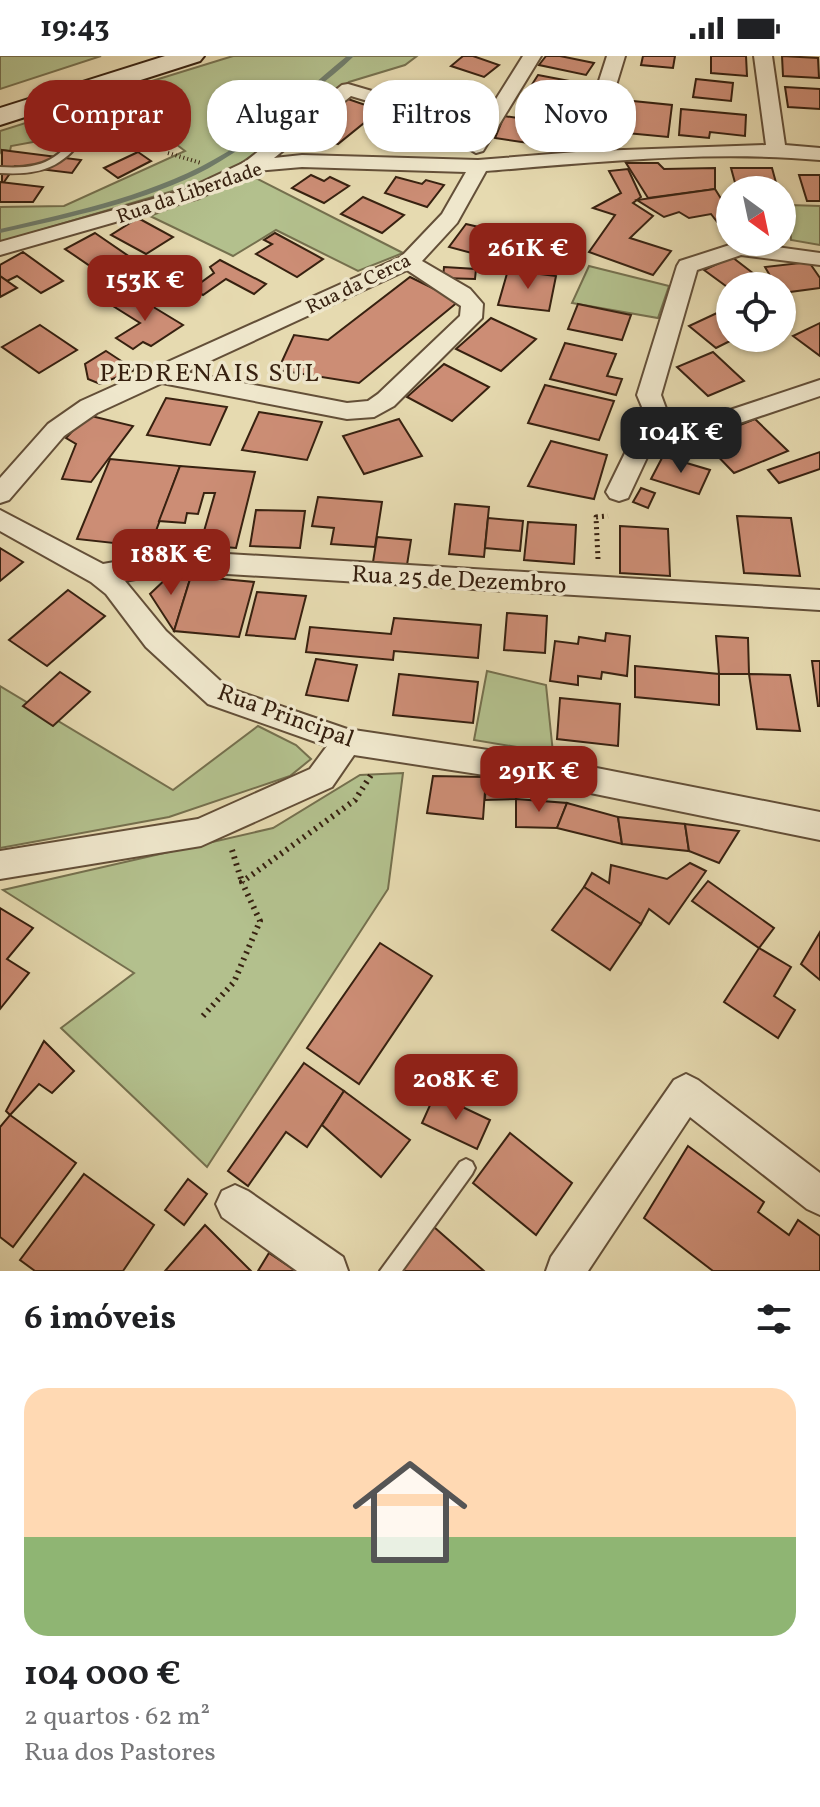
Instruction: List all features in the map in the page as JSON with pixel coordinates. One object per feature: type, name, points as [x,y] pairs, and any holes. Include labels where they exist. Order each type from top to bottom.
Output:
[{"type":"street","points":[[0,99],[130,56]]},
{"type":"street","points":[[115,80],[191,56]]},
{"type":"street","points":[[499,107],[532,56]]},
{"type":"street","points":[[584,157],[616,56]]},
{"type":"street","points":[[763,56],[776,150]]},
{"type":"street","points":[[252,166],[348,89],[363,94]]},
{"type":"street","points":[[0,117],[24,109]]},
{"type":"street","points":[[478,166],[584,157],[776,150],[820,154]]},
{"type":"street","name":"Rua da Cerca","points":[[0,494],[56,430],[89,407],[408,262],[425,247],[473,185],[478,166],[473,152]]},
{"type":"street","name":"Rua da Liberdade","points":[[0,249],[192,194],[252,166],[302,161],[478,166]]},
{"type":"street","points":[[660,422],[649,395],[688,266],[740,248],[820,259]]},
{"type":"street","points":[[162,375],[347,411],[374,409],[471,318],[472,304],[462,294],[408,262]]},
{"type":"street","points":[[660,422],[722,421],[820,388]]},
{"type":"street","points":[[619,492],[640,447],[660,422]]},
{"type":"street","name":"Rua Principal","points":[[0,519],[100,575],[115,587],[156,639],[218,696],[347,741],[556,773],[820,826]]},
{"type":"street","name":"Rua 25 de Dezembro","points":[[100,575],[178,561],[820,600]]},
{"type":"street","points":[[0,865],[201,832],[321,778],[347,741]]},
{"type":"street","points":[[565,1271],[686,1092],[820,1196]]},
{"type":"street","points":[[235,1204],[329,1271]]},
{"type":"lane","points":[[0,170],[30,173],[60,162],[71,152]]},
{"type":"lane","points":[[390,1271],[466,1168]]},
{"type":"path","points":[[600,588],[596,517],[613,516],[619,492]]},
{"type":"path","points":[[203,1016],[234,982],[260,921],[242,882],[355,800],[388,747]]},
{"type":"green space","points":[[0,56],[101,56],[24,80],[0,89]]},
{"type":"green space","points":[[233,56],[417,56],[405,65],[347,84],[347,80],[207,80],[207,152],[257,152],[220,177],[0,242],[0,207],[64,206],[183,152],[191,152],[191,80],[155,80]]},
{"type":"green space","points":[[24,123],[24,144],[11,146],[10,151],[2,150],[0,153],[0,131]]},
{"type":"green space","points":[[252,176],[403,253],[358,271],[276,230],[233,256],[150,216]]},
{"type":"green space","points":[[796,205],[820,206],[820,245],[796,241]]},
{"type":"green space","points":[[589,266],[669,286],[658,318],[572,303]]},
{"type":"green space","points":[[487,671],[546,685],[553,753],[474,740]]},
{"type":"green space","points":[[0,686],[173,790],[258,726],[296,745],[311,759],[290,776],[169,817],[0,848]]},
{"type":"green space","points":[[403,773],[388,889],[207,1167],[61,1028],[134,973],[3,890],[273,828],[360,775]]},
{"type":"building","points":[[463,56],[473,56],[499,65],[484,77],[451,66]]},
{"type":"building","points":[[546,56],[594,63],[586,75],[539,65]]},
{"type":"building","points":[[643,56],[675,56],[673,68],[641,65]]},
{"type":"building","points":[[711,56],[746,56],[747,76],[711,73]]},
{"type":"building","points":[[782,56],[818,58],[819,78],[783,76]]},
{"type":"building","points":[[538,75],[564,80],[535,80]]},
{"type":"building","points":[[696,79],[733,83],[731,101],[693,97]]},
{"type":"building","points":[[785,87],[820,89],[820,109],[788,107]]},
{"type":"building","points":[[347,100],[363,104],[363,124],[347,137]]},
{"type":"building","points":[[636,101],[672,105],[668,137],[636,134]]},
{"type":"building","points":[[681,109],[746,115],[745,136],[710,132],[709,138],[679,135]]},
{"type":"building","points":[[504,116],[515,118],[515,141],[499,139]]},
{"type":"building","points":[[2,150],[81,160],[72,173],[15,166],[2,185]]},
{"type":"building","points":[[138,152],[151,161],[118,178],[104,168]]},
{"type":"building","points":[[626,163],[658,163],[664,169],[715,168],[715,189],[648,198]]},
{"type":"building","points":[[731,168],[772,168],[774,176],[733,176]]},
{"type":"building","points":[[628,169],[641,197],[633,203],[653,216],[630,238],[671,251],[653,275],[589,252],[615,215],[593,208],[621,193],[609,171]]},
{"type":"building","points":[[311,175],[324,181],[330,177],[349,186],[324,203],[292,188]]},
{"type":"building","points":[[799,175],[820,175],[820,201],[807,201]]},
{"type":"building","points":[[396,177],[422,184],[426,180],[444,185],[427,207],[385,193]]},
{"type":"building","points":[[0,182],[43,187],[33,202],[0,202]]},
{"type":"building","points":[[715,189],[716,220],[711,214],[689,218],[679,212],[664,217],[637,200]]},
{"type":"building","points":[[363,197],[404,215],[382,233],[341,214]]},
{"type":"building","points":[[138,218],[173,237],[146,254],[111,235]]},
{"type":"building","points":[[466,224],[500,232],[483,256],[449,247]]},
{"type":"building","points":[[95,233],[130,257],[115,265],[105,259],[90,266],[65,249]]},
{"type":"building","points":[[275,233],[323,259],[297,277],[256,254],[272,244],[264,240]]},
{"type":"building","points":[[23,252],[63,281],[41,293],[17,276],[7,281],[0,276],[0,265]]},
{"type":"building","points":[[732,257],[752,272],[716,272],[716,279],[704,270]]},
{"type":"building","points":[[220,260],[266,284],[254,294],[226,279],[203,295],[192,289],[214,273],[210,267]]},
{"type":"building","points":[[809,262],[820,278],[820,288],[796,291],[796,272],[768,272],[765,267]]},
{"type":"building","points":[[444,267],[476,269],[475,279],[443,278]]},
{"type":"building","points":[[508,270],[556,276],[549,311],[498,305]]},
{"type":"building","points":[[0,276],[17,288],[0,297]]},
{"type":"building","points":[[410,277],[459,301],[359,383],[278,370],[294,335],[328,340]]},
{"type":"building","points":[[132,294],[183,325],[151,346],[143,342],[133,349],[116,338],[140,323],[113,306]]},
{"type":"building","points":[[578,304],[631,315],[622,340],[568,329]]},
{"type":"building","points":[[716,313],[716,348],[689,326]]},
{"type":"building","points":[[491,318],[536,339],[501,371],[456,349]]},
{"type":"building","points":[[820,323],[820,356],[796,338],[796,335]]},
{"type":"building","points":[[40,325],[77,350],[39,373],[2,347]]},
{"type":"building","points":[[565,343],[616,354],[607,376],[622,379],[616,395],[550,379]]},
{"type":"building","points":[[106,351],[135,370],[100,384],[88,379],[85,364]]},
{"type":"building","points":[[713,352],[744,381],[708,396],[677,367]]},
{"type":"building","points":[[444,364],[489,387],[452,421],[407,397]]},
{"type":"building","points":[[545,385],[614,401],[599,440],[528,423]]},
{"type":"building","points":[[166,398],[227,407],[210,445],[147,435]]},
{"type":"building","points":[[259,412],[322,422],[307,460],[242,450]]},
{"type":"building","points":[[87,415],[133,426],[91,482],[62,479],[76,444],[66,438]]},
{"type":"building","points":[[399,419],[422,456],[364,474],[343,436]]},
{"type":"building","points":[[755,419],[788,451],[734,473],[702,440]]},
{"type":"building","points":[[551,441],[607,455],[594,499],[528,486]]},
{"type":"building","points":[[820,452],[820,469],[779,483],[768,470]]},
{"type":"building","points":[[663,456],[710,470],[699,494],[651,479]]},
{"type":"building","points":[[110,459],[180,466],[150,547],[77,539]]},
{"type":"building","points":[[180,466],[255,472],[236,548],[200,545],[215,493],[204,493],[198,514],[187,513],[185,523],[159,521]]},
{"type":"building","points":[[641,488],[655,493],[648,508],[633,502]]},
{"type":"building","points":[[318,497],[382,502],[375,547],[331,544],[334,528],[312,526]]},
{"type":"building","points":[[455,504],[489,507],[484,557],[449,554]]},
{"type":"building","points":[[256,510],[305,511],[300,548],[250,546]]},
{"type":"building","points":[[737,516],[791,518],[800,576],[744,573]]},
{"type":"building","points":[[488,518],[523,521],[520,551],[485,548]]},
{"type":"building","points":[[528,522],[576,525],[574,564],[524,560]]},
{"type":"building","points":[[620,526],[668,529],[670,576],[620,573]]},
{"type":"building","points":[[377,537],[411,540],[407,565],[373,562]]},
{"type":"building","points":[[0,548],[23,562],[0,581]]},
{"type":"building","points":[[171,574],[191,576],[174,631],[150,594]]},
{"type":"building","points":[[191,576],[254,582],[239,637],[174,631]]},
{"type":"building","points":[[68,590],[105,616],[47,666],[9,640]]},
{"type":"building","points":[[257,592],[306,596],[295,639],[246,635]]},
{"type":"building","points":[[507,613],[547,616],[545,653],[504,650]]},
{"type":"building","points":[[394,618],[481,625],[478,658],[394,651],[393,660],[306,652],[310,627],[391,634]]},
{"type":"building","points":[[606,633],[630,636],[627,676],[602,672],[601,679],[578,676],[578,685],[550,681],[555,641],[578,644],[579,637],[605,641]]},
{"type":"building","points":[[716,636],[748,638],[749,674],[719,674]]},
{"type":"building","points":[[316,659],[357,665],[348,701],[306,695]]},
{"type":"building","points":[[812,661],[820,661],[820,706],[818,706]]},
{"type":"building","points":[[635,666],[719,674],[719,705],[635,697]]},
{"type":"building","points":[[60,672],[90,692],[53,726],[23,706]]},
{"type":"building","points":[[399,674],[478,682],[473,723],[393,715]]},
{"type":"building","points":[[749,674],[790,675],[800,731],[757,729]]},
{"type":"building","points":[[560,698],[620,704],[618,746],[557,739]]},
{"type":"building","points":[[433,776],[486,777],[483,819],[427,813]]},
{"type":"building","points":[[486,777],[515,777],[516,799],[485,800]]},
{"type":"building","points":[[516,799],[567,803],[557,828],[516,827]]},
{"type":"building","points":[[567,803],[618,817],[622,844],[557,828]]},
{"type":"building","points":[[618,817],[685,824],[689,851],[622,844]]},
{"type":"building","points":[[685,824],[739,831],[719,863],[689,851]]},
{"type":"building","points":[[690,863],[706,871],[669,924],[649,909],[641,924],[584,887],[592,873],[609,883],[611,865],[667,879]]},
{"type":"building","points":[[708,881],[774,928],[759,948],[692,901]]},
{"type":"building","points":[[584,887],[641,924],[610,970],[552,930]]},
{"type":"building","points":[[0,908],[33,928],[7,959],[29,973],[0,1009]]},
{"type":"building","points":[[820,932],[820,980],[801,964]]},
{"type":"building","points":[[380,943],[432,976],[359,1084],[307,1048]]},
{"type":"building","points":[[759,948],[791,967],[774,996],[795,1010],[778,1038],[724,1002]]},
{"type":"building","points":[[44,1041],[74,1071],[52,1093],[39,1084],[10,1115],[6,1111]]},
{"type":"building","points":[[304,1063],[344,1091],[307,1147],[286,1132],[248,1186],[228,1171]]},
{"type":"building","points":[[344,1091],[410,1140],[381,1177],[322,1125]]},
{"type":"building","points":[[435,1094],[490,1120],[477,1149],[422,1123]]},
{"type":"building","points":[[10,1115],[76,1163],[13,1247],[0,1237],[0,1127]]},
{"type":"building","points":[[510,1133],[572,1183],[536,1235],[473,1183]]},
{"type":"building","points":[[688,1146],[764,1202],[758,1212],[789,1235],[798,1220],[820,1236],[820,1271],[713,1271],[644,1218]]},
{"type":"building","points":[[84,1174],[154,1225],[123,1271],[35,1271],[20,1260]]},
{"type":"building","points":[[188,1179],[207,1194],[184,1225],[165,1210]]},
{"type":"building","points":[[205,1225],[251,1271],[165,1271]]},
{"type":"building","points":[[434,1227],[484,1271],[401,1271]]},
{"type":"building","points":[[269,1253],[296,1271],[258,1271]]},
{"type":"waterway","points":[[0,231],[119,201],[206,167],[262,130],[351,56]]},
{"type":"district","name":"PEDRENAIS SUL","points":[[210,372]]}]
